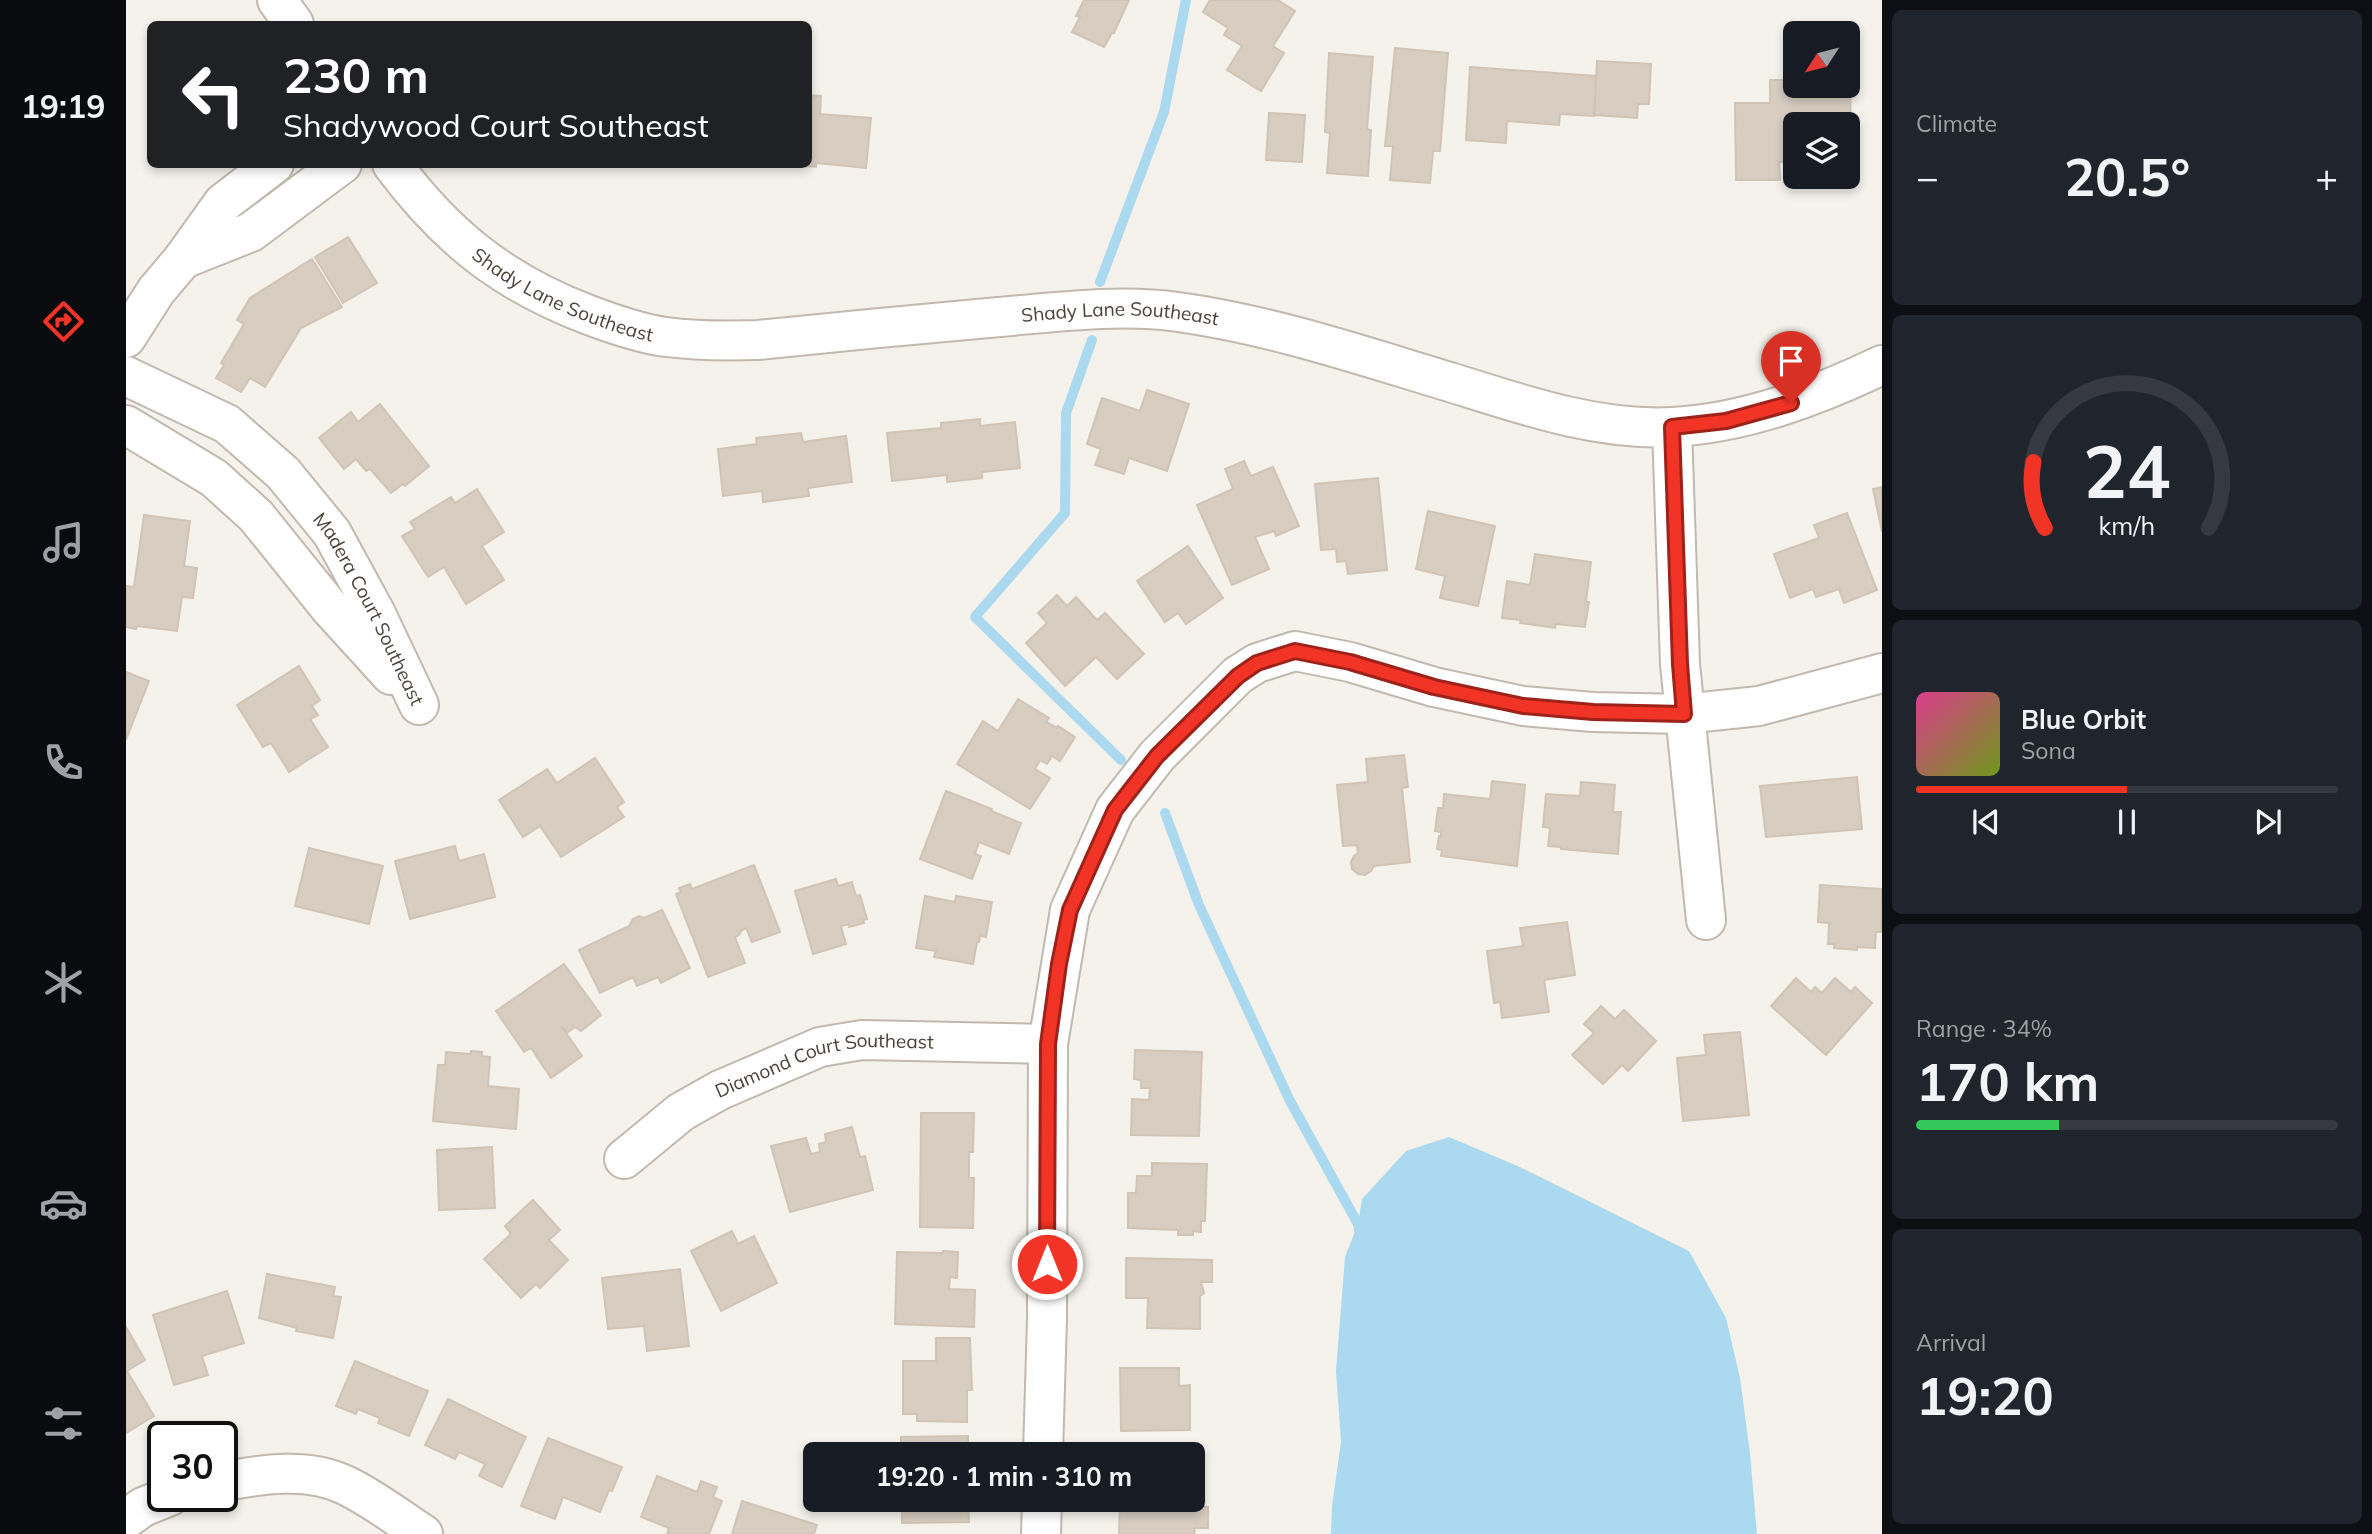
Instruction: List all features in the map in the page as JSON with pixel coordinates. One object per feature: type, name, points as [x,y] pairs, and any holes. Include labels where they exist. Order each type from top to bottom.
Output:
[{"type":"street","points":[[278,0],[292,21]]},
{"type":"street","points":[[126,338],[156,291],[223,203],[269,168]]},
{"type":"street","points":[[183,259],[251,232],[337,168]]},
{"type":"street","name":"Shady Lane Southeast","points":[[395,168],[423,205],[459,239],[504,275],[555,302],[609,323],[663,337],[713,341],[758,340],[1038,314],[1144,310],[1167,312],[1244,325],[1341,349],[1543,410],[1623,426],[1672,427],[1726,421],[1791,403],[1882,365]]},
{"type":"street","name":"Madera Court Southeast","points":[[126,376],[228,424],[283,473],[332,533],[375,612],[419,705],[330,608],[256,516],[214,478],[126,425]]},
{"type":"street","points":[[1672,427],[1680,664],[1706,920]]},
{"type":"street","points":[[1043,1442],[1048,1044],[1059,964],[1070,910],[1115,810],[1157,756],[1238,676],[1257,663],[1295,651],[1350,662],[1434,687],[1523,706],[1593,712],[1684,714],[1759,706],[1882,673]]},
{"type":"street","name":"Diamond Court Southeast","points":[[624,1159],[681,1112],[720,1090],[820,1047],[862,1040],[1048,1044]]},
{"type":"street","points":[[238,1479],[256,1475],[317,1476],[345,1485],[423,1534]]},
{"type":"street","points":[[126,1518],[147,1505]]},
{"type":"street","points":[[1041,1534],[1042,1512]]},
{"type":"water","points":[[1449,1137],[1520,1167],[1689,1251],[1726,1318],[1740,1378],[1757,1534],[1331,1534],[1341,1442],[1336,1371],[1345,1257],[1358,1224],[1362,1199],[1406,1151]]},
{"type":"building","points":[[1084,0],[1129,0],[1114,33],[1104,47],[1072,32],[1080,17],[1076,16]]},
{"type":"building","points":[[1210,0],[1278,0],[1295,11],[1273,46],[1284,53],[1261,91],[1227,70],[1242,46],[1224,35],[1228,28],[1203,12]]},
{"type":"building","points":[[1395,48],[1448,53],[1440,151],[1433,151],[1430,183],[1390,180],[1393,146],[1385,146]]},
{"type":"building","points":[[1329,53],[1373,57],[1367,129],[1371,130],[1368,176],[1327,173],[1330,133],[1325,132]]},
{"type":"building","points":[[1597,61],[1651,64],[1649,104],[1638,104],[1637,118],[1594,115]]},
{"type":"building","points":[[1470,67],[1596,76],[1594,116],[1560,114],[1559,125],[1507,121],[1506,143],[1466,140]]},
{"type":"building","points":[[1770,80],[1783,80],[1783,98],[1850,98],[1850,112],[1783,112],[1783,162],[1779,162],[1780,180],[1736,180],[1735,103],[1770,103]]},
{"type":"building","points":[[812,95],[821,96],[820,114],[871,118],[866,168],[816,163],[816,167],[812,167]]},
{"type":"building","points":[[1269,113],[1305,115],[1302,162],[1266,160]]},
{"type":"building","points":[[348,237],[377,283],[343,303],[315,257]]},
{"type":"building","points":[[312,259],[342,307],[301,328],[265,387],[250,378],[241,392],[216,378],[224,365],[221,363],[244,324],[237,320],[250,298]]},
{"type":"building","points":[[1147,390],[1189,404],[1167,471],[1129,458],[1124,474],[1095,465],[1101,449],[1087,444],[1102,398],[1140,411]]},
{"type":"building","points":[[380,404],[429,466],[405,486],[403,484],[391,493],[370,469],[366,471],[356,459],[344,469],[319,438],[351,412],[358,422]]},
{"type":"building","points":[[980,419],[980,426],[1015,422],[1020,468],[982,472],[982,478],[947,482],[947,475],[892,481],[887,433],[941,428],[941,423]]},
{"type":"building","points":[[801,433],[803,442],[846,436],[852,482],[808,488],[809,496],[763,502],[762,491],[723,496],[718,449],[757,444],[756,438]]},
{"type":"building","points":[[1244,461],[1251,476],[1273,467],[1299,526],[1276,536],[1274,531],[1255,537],[1269,569],[1232,585],[1197,505],[1233,489],[1225,469]]},
{"type":"building","points":[[1378,478],[1387,570],[1348,574],[1346,561],[1337,562],[1336,549],[1321,550],[1315,484]]},
{"type":"building","points":[[1882,487],[1882,532],[1873,489]]},
{"type":"building","points":[[477,489],[504,532],[482,546],[504,580],[466,604],[444,567],[428,577],[402,536],[415,529],[410,522],[451,497],[455,503]]},
{"type":"building","points":[[1428,511],[1495,526],[1478,606],[1440,598],[1445,576],[1416,569]]},
{"type":"building","points":[[1847,513],[1877,590],[1844,603],[1839,589],[1816,597],[1813,589],[1790,598],[1774,554],[1819,538],[1814,525]]},
{"type":"building","points":[[144,515],[190,521],[184,566],[197,568],[193,598],[182,597],[177,631],[126,627],[126,586],[134,587]]},
{"type":"building","points":[[1188,546],[1223,598],[1186,624],[1178,613],[1165,622],[1137,581]]},
{"type":"building","points":[[1535,554],[1591,562],[1585,627],[1556,624],[1555,628],[1502,618],[1507,581],[1530,585]]},
{"type":"building","points":[[1057,595],[1067,606],[1076,597],[1097,620],[1105,613],[1144,654],[1117,679],[1096,657],[1065,686],[1026,643],[1047,623],[1038,613]]},
{"type":"building","points":[[299,666],[320,700],[312,706],[318,715],[310,719],[328,747],[289,772],[271,743],[263,747],[237,705]]},
{"type":"building","points":[[126,672],[149,681],[126,740]]},
{"type":"building","points":[[1018,699],[1049,718],[1046,722],[1075,737],[1060,761],[1052,756],[1047,764],[1040,760],[1035,769],[1050,778],[1030,809],[957,764],[983,721],[998,731]]},
{"type":"building","points":[[1404,755],[1408,787],[1402,788],[1410,862],[1374,866],[1365,875],[1358,874],[1352,869],[1351,862],[1358,853],[1357,845],[1343,846],[1337,785],[1368,782],[1366,759]]},
{"type":"building","points":[[595,758],[624,802],[617,807],[624,817],[561,857],[540,826],[523,837],[499,800],[547,769],[557,783]]},
{"type":"building","points":[[1857,777],[1862,829],[1766,837],[1760,786]]},
{"type":"building","points":[[1492,781],[1525,785],[1517,866],[1441,856],[1442,850],[1437,849],[1441,832],[1435,831],[1438,808],[1443,808],[1444,794],[1490,799]]},
{"type":"building","points":[[1581,782],[1615,785],[1613,812],[1621,812],[1618,854],[1548,846],[1550,828],[1543,827],[1546,794],[1580,796]]},
{"type":"building","points":[[946,791],[1021,823],[1009,854],[979,842],[975,854],[981,856],[972,879],[920,859]]},
{"type":"building","points":[[455,846],[459,861],[484,854],[495,897],[410,919],[395,861]]},
{"type":"building","points":[[309,848],[383,866],[369,924],[295,906]]},
{"type":"building","points":[[754,865],[780,932],[752,942],[746,928],[742,930],[735,937],[745,963],[708,977],[676,894],[681,892],[679,888],[690,884],[692,889]]},
{"type":"building","points":[[836,879],[838,886],[852,882],[856,896],[860,895],[867,919],[863,920],[864,923],[841,926],[846,944],[813,954],[795,891]]},
{"type":"building","points":[[1820,885],[1882,889],[1881,932],[1876,932],[1875,948],[1857,947],[1857,950],[1834,948],[1834,944],[1828,944],[1829,923],[1818,922]]},
{"type":"building","points":[[925,896],[955,902],[956,896],[992,902],[986,937],[980,936],[977,942],[973,964],[934,957],[936,951],[916,948]]},
{"type":"building","points":[[662,910],[690,968],[661,983],[658,977],[637,986],[633,977],[600,993],[579,950],[629,926],[633,919],[639,916],[644,918]]},
{"type":"building","points":[[1567,922],[1575,975],[1544,980],[1549,1012],[1502,1018],[1500,1002],[1494,1003],[1487,951],[1523,946],[1520,928]]},
{"type":"building","points":[[564,964],[601,1015],[581,1031],[575,1027],[568,1032],[562,1027],[582,1056],[551,1078],[531,1048],[524,1052],[496,1011]]},
{"type":"building","points":[[1796,978],[1811,992],[1815,987],[1822,993],[1835,978],[1851,992],[1855,987],[1872,1003],[1826,1055],[1771,1006]]},
{"type":"building","points":[[1601,1006],[1615,1019],[1624,1010],[1656,1041],[1628,1071],[1622,1065],[1603,1084],[1572,1055],[1594,1033],[1584,1024]]},
{"type":"building","points":[[1740,1032],[1749,1115],[1683,1121],[1677,1058],[1706,1055],[1704,1035]]},
{"type":"building","points":[[1135,1050],[1202,1052],[1199,1136],[1131,1135],[1132,1099],[1149,1100],[1150,1088],[1141,1088],[1141,1080],[1134,1079]]},
{"type":"building","points":[[471,1051],[482,1052],[482,1056],[490,1057],[488,1086],[519,1089],[516,1129],[433,1121],[438,1065],[445,1065],[446,1052],[471,1054]]},
{"type":"building","points":[[921,1113],[974,1113],[973,1152],[969,1152],[969,1178],[974,1178],[973,1228],[920,1227]]},
{"type":"building","points":[[852,1127],[860,1157],[865,1156],[873,1190],[790,1212],[771,1146],[806,1138],[811,1154],[820,1152],[819,1144],[826,1142],[825,1134]]},
{"type":"building","points":[[492,1147],[495,1208],[439,1210],[437,1150]]},
{"type":"building","points":[[1152,1163],[1207,1164],[1205,1221],[1201,1221],[1201,1232],[1178,1235],[1178,1230],[1128,1228],[1128,1193],[1136,1193],[1137,1176],[1152,1176]]},
{"type":"building","points":[[533,1200],[560,1230],[549,1240],[568,1260],[540,1288],[536,1284],[521,1298],[484,1259],[511,1234],[505,1226]]},
{"type":"building","points":[[732,1231],[738,1244],[754,1236],[777,1283],[721,1311],[691,1251]]},
{"type":"building","points":[[897,1252],[958,1252],[957,1278],[950,1277],[949,1289],[975,1290],[974,1327],[895,1324]]},
{"type":"building","points":[[1126,1258],[1212,1260],[1212,1282],[1201,1282],[1204,1293],[1200,1296],[1200,1329],[1147,1328],[1148,1298],[1126,1298]]},
{"type":"building","points":[[680,1269],[689,1346],[647,1351],[644,1326],[608,1329],[602,1278]]},
{"type":"building","points":[[267,1274],[335,1287],[333,1296],[341,1297],[333,1338],[296,1331],[297,1328],[259,1318]]},
{"type":"building","points":[[227,1291],[244,1343],[202,1356],[208,1375],[174,1385],[153,1315]]},
{"type":"building","points":[[126,1327],[145,1360],[127,1371],[154,1416],[126,1433]]},
{"type":"building","points":[[936,1338],[970,1338],[972,1390],[967,1390],[967,1422],[917,1421],[917,1414],[903,1414],[903,1361],[936,1361]]},
{"type":"building","points":[[355,1361],[428,1391],[409,1436],[378,1423],[380,1418],[358,1409],[356,1414],[336,1406]]},
{"type":"building","points":[[1120,1368],[1179,1368],[1179,1386],[1190,1385],[1190,1430],[1121,1431]]},
{"type":"building","points":[[448,1399],[526,1437],[502,1487],[479,1476],[485,1464],[459,1452],[455,1459],[425,1445]]},
{"type":"building","points":[[968,1436],[968,1442],[901,1442],[901,1437]]},
{"type":"building","points":[[548,1438],[622,1467],[600,1512],[563,1497],[555,1519],[521,1506]]},
{"type":"building","points":[[657,1476],[697,1492],[701,1481],[717,1487],[713,1497],[722,1501],[709,1534],[667,1534],[669,1528],[641,1517]]},
{"type":"building","points":[[742,1501],[817,1525],[814,1534],[732,1534]]},
{"type":"building","points":[[1205,1507],[1208,1507],[1208,1528],[1195,1528],[1194,1534],[1119,1534],[1120,1512],[1205,1512]]},
{"type":"building","points":[[902,1512],[969,1512],[969,1522],[902,1523]]},
{"type":"waterway","points":[[1100,282],[1164,112],[1186,0]]},
{"type":"waterway","points":[[1092,340],[1066,413],[1065,513],[975,617],[1121,760]]},
{"type":"waterway","points":[[1165,813],[1199,905],[1290,1101],[1358,1224],[1360,1236]]},
{"type":"route","points":[[1047,1264],[1048,1044],[1059,964],[1070,910],[1115,810],[1157,756],[1238,676],[1257,663],[1295,651],[1350,662],[1434,687],[1523,706],[1593,712],[1684,714],[1672,427],[1726,421],[1791,403]]}]
